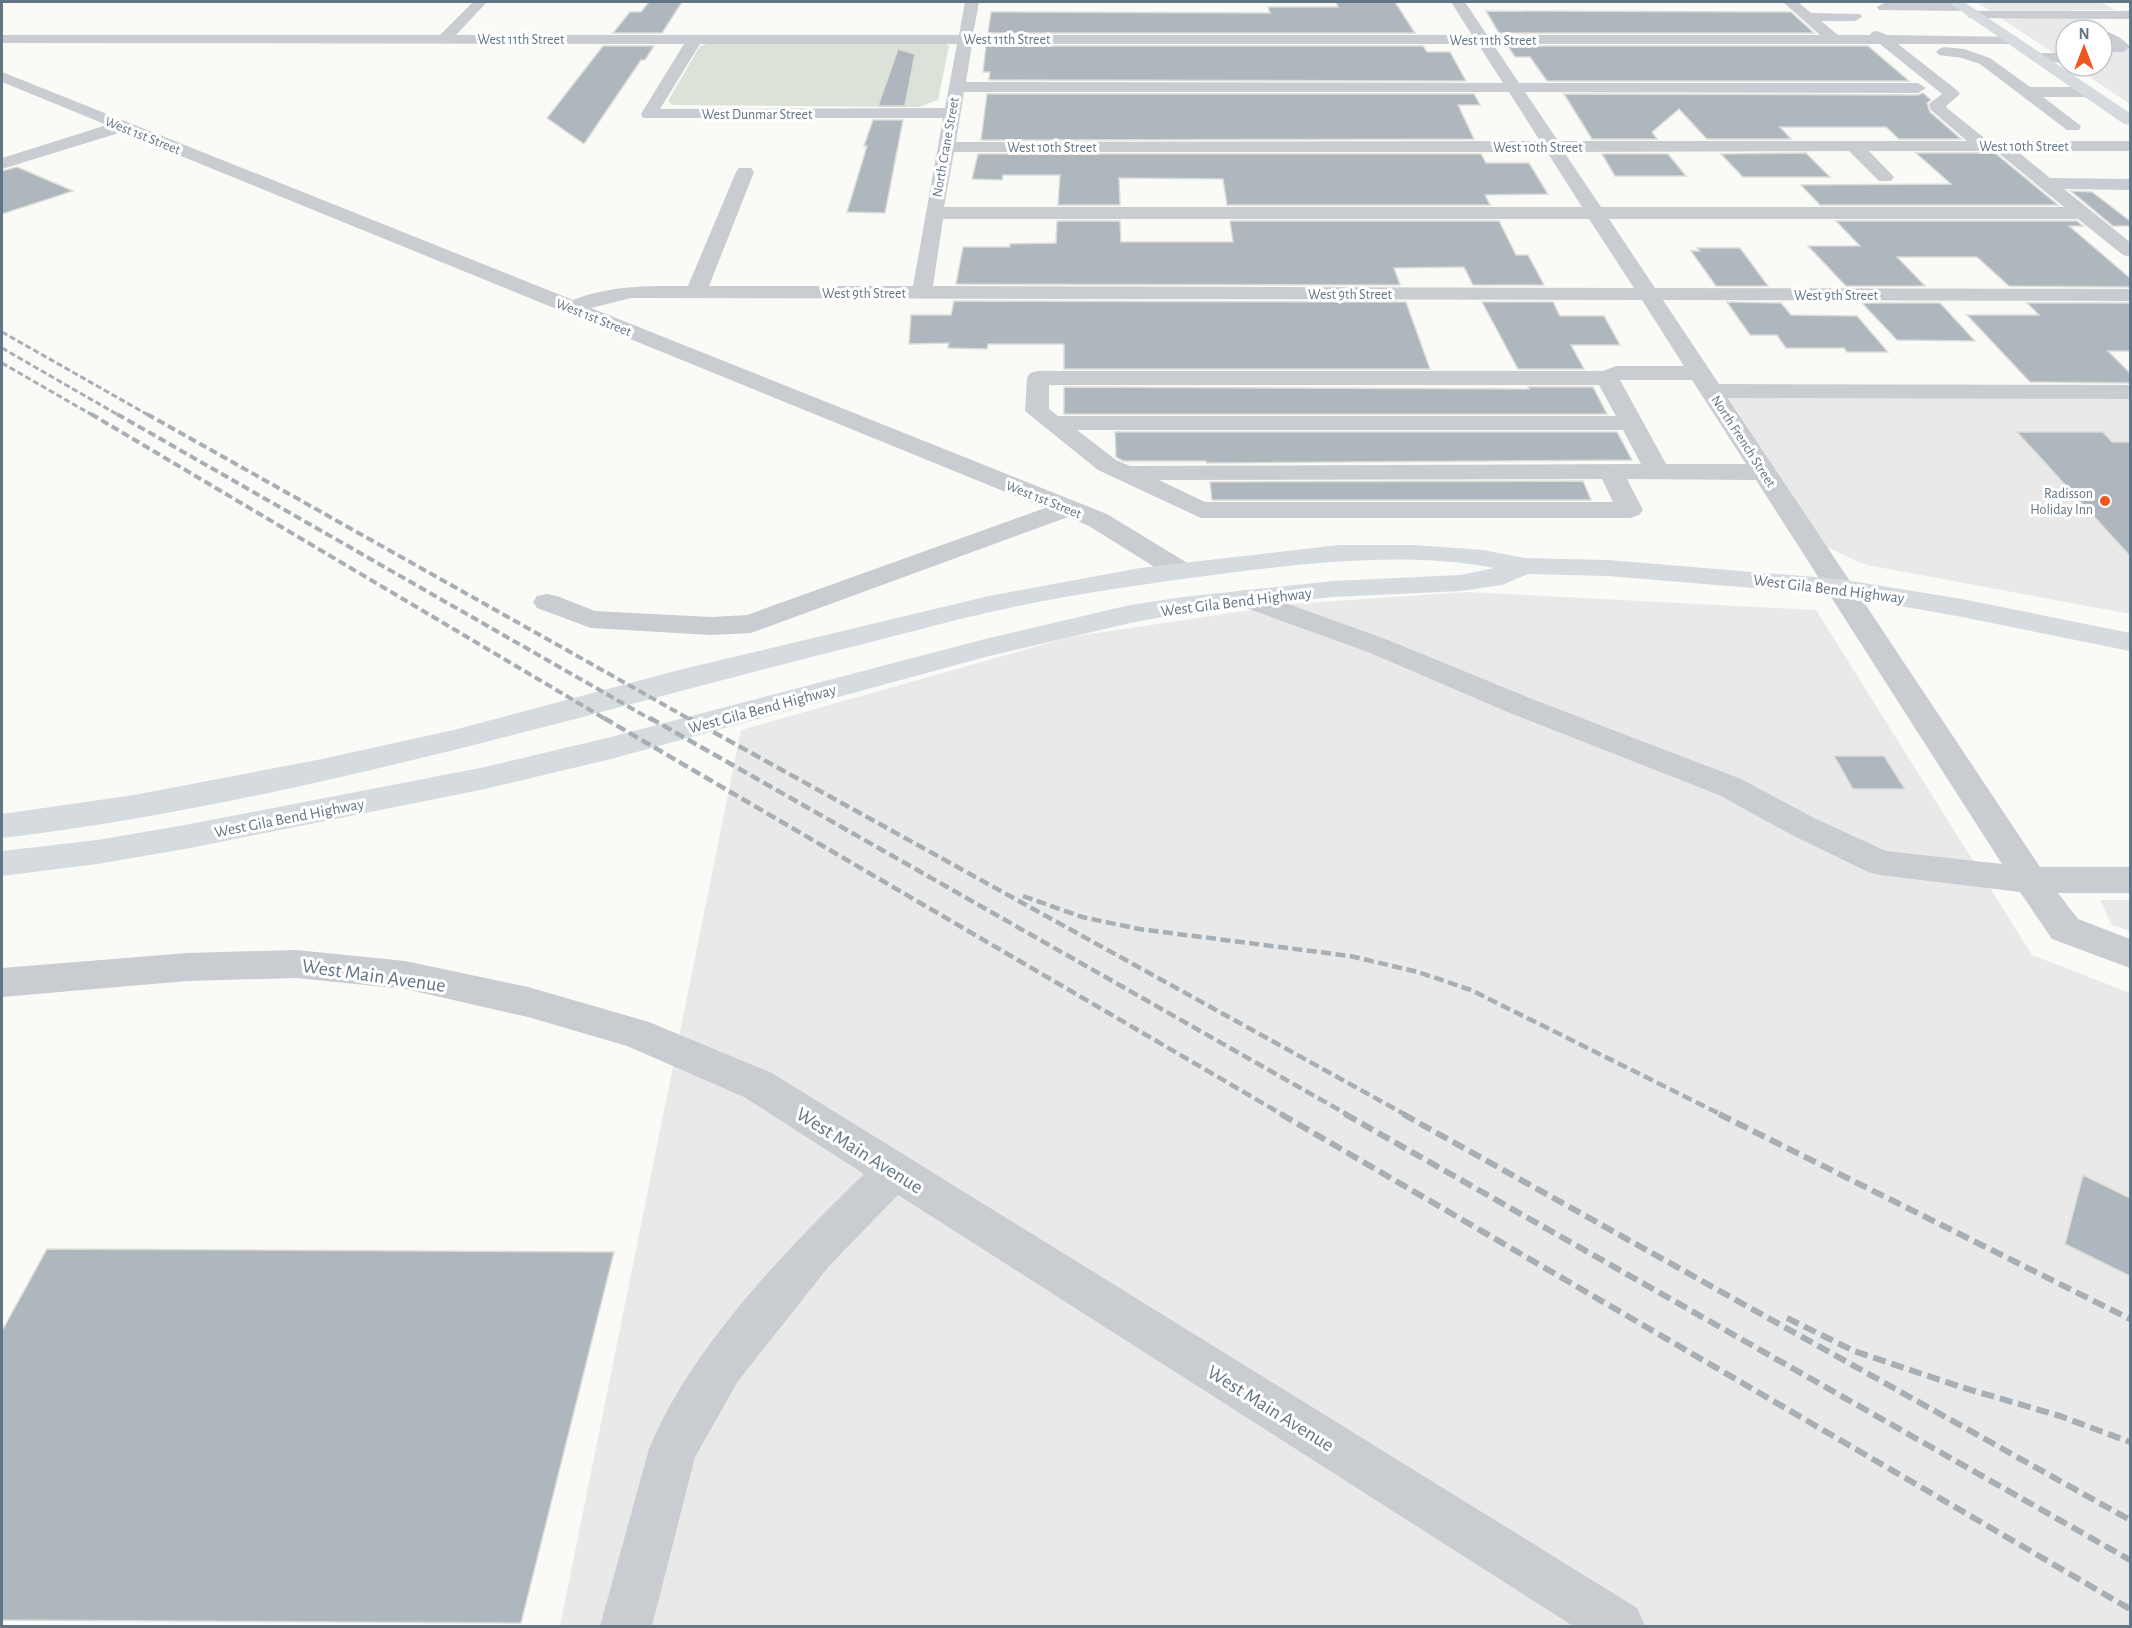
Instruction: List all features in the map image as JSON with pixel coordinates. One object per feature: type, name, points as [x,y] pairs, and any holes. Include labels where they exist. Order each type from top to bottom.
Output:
[{"type":"main road","points":[[1964,8],[2128,117]]},
{"type":"main road","name":"West Gila Bend Highway","points":[[2,826],[134,807],[306,774],[454,740],[716,671],[989,604],[1179,570],[1282,558],[1378,552],[1446,555],[1524,566],[1682,572],[1839,587],[1962,608],[2130,642]]},
{"type":"main road","name":"West Gila Bend Highway","points":[[2,864],[98,852],[208,833],[475,781],[611,748],[1067,628],[1183,605],[1333,589],[1461,583],[1492,579],[1524,566]]},
{"type":"street","points":[[444,39],[480,2]]},
{"type":"street","name":"North Crane Street","points":[[922,294],[951,113],[972,2]]},
{"type":"street","name":"North French Street","points":[[1458,2],[2030,880]]},
{"type":"street","points":[[1790,2],[1834,40]]},
{"type":"street","points":[[1884,7],[2031,8],[2055,15],[2130,15]]},
{"type":"street","points":[[2031,8],[2054,29]]},
{"type":"street","points":[[2070,15],[2075,18]]},
{"type":"street","points":[[1807,17],[1855,17]]},
{"type":"street","points":[[258,39],[281,21]]},
{"type":"street","name":"West 11th Street","points":[[2,39],[1884,40],[1940,33],[2012,40]]},
{"type":"street","name":"West Dunmar Street","points":[[695,39],[650,114],[951,113]]},
{"type":"street","points":[[1884,40],[1952,94],[1937,104],[1939,110],[2046,183],[2130,250]]},
{"type":"street","points":[[2114,41],[2123,47],[2114,47]]},
{"type":"street","points":[[1900,52],[1947,52],[1985,61],[2073,126]]},
{"type":"street","points":[[2114,58],[2130,57]]},
{"type":"street","points":[[2038,58],[2054,58]]},
{"type":"street","name":"West 1st Street","points":[[2,77],[1098,520],[1179,570]]},
{"type":"street","points":[[956,87],[1918,88]]},
{"type":"street","points":[[2026,92],[2089,92]]},
{"type":"street","points":[[2,164],[122,126]]},
{"type":"street","points":[[1853,146],[1886,177]]},
{"type":"street","name":"West 10th Street","points":[[946,147],[2130,146]]},
{"type":"street","points":[[696,292],[745,172]]},
{"type":"street","points":[[2046,183],[2130,183]]},
{"type":"street","points":[[934,213],[2083,213]]},
{"type":"street","name":"West 9th Street","points":[[572,308],[597,298],[631,292],[2130,295]]},
{"type":"street","points":[[1611,471],[1630,510],[1201,510],[1107,465],[1037,411],[1038,378],[1607,378],[1616,373],[1706,382],[2130,392]]},
{"type":"street","points":[[1320,378],[1355,510]]},
{"type":"street","points":[[1607,378],[1658,472]]},
{"type":"street","points":[[1053,423],[1611,471],[1764,472]]},
{"type":"street","points":[[1124,473],[1337,448],[1632,423]]},
{"type":"street","points":[[547,603],[591,619],[711,626],[751,624],[1068,508]]},
{"type":"street","points":[[1245,598],[1378,646],[1521,706],[1730,787],[1804,827],[1880,863],[2030,880],[2130,880]]},
{"type":"street","points":[[2030,880],[2065,929],[2130,954]]},
{"type":"street","name":"West Main Avenue","points":[[2,983],[187,967],[296,964],[405,975],[528,1002],[636,1033],[758,1085],[1619,1626]]},
{"type":"street","points":[[626,1626],[673,1449],[722,1365],[814,1252],[894,1172]]},
{"type":"shaded area","points":[[1976,2],[2101,2],[2115,10],[2070,10],[2083,18],[2054,18],[2054,53]]},
{"type":"shaded area","points":[[2114,36],[2130,46],[2130,104],[2091,78],[2114,78]]},
{"type":"shaded area","points":[[707,44],[946,44],[949,46],[938,100],[919,107],[672,105],[668,101],[700,46]]},
{"type":"shaded area","points":[[1727,395],[2130,396],[2130,614],[1867,565],[1826,546]]},
{"type":"shaded area","points":[[1466,592],[1816,610],[2032,955],[2130,993],[2130,1626],[560,1626],[741,730],[1070,637],[1293,604]]},
{"type":"shaded area","points":[[2100,900],[2130,900],[2130,931],[2112,925]]},
{"type":"building","points":[[649,2],[682,2],[662,33],[613,33],[630,12],[641,12]]},
{"type":"building","points":[[1336,2],[1395,2],[1415,33],[988,33],[991,12],[1270,13],[1268,7],[1338,7]]},
{"type":"building","points":[[1486,11],[1791,12],[1814,33],[1499,33]]},
{"type":"building","points":[[603,46],[654,46],[645,60],[641,60],[584,144],[547,118]]},
{"type":"building","points":[[986,46],[1423,46],[1427,52],[1450,52],[1466,81],[989,80],[990,72],[983,72]]},
{"type":"building","points":[[1508,46],[1868,46],[1909,81],[1547,81],[1530,57],[1515,57]]},
{"type":"building","points":[[898,49],[915,54],[905,106],[878,106]]},
{"type":"building","points":[[1923,93],[1931,100],[1927,103],[1930,112],[1961,139],[1899,139],[1886,127],[1780,127],[1791,139],[1707,139],[1679,109],[1652,132],[1657,139],[1592,139],[1564,94],[1918,95]]},
{"type":"building","points":[[987,94],[1474,94],[1480,105],[1458,105],[1474,139],[981,140]]},
{"type":"building","points":[[873,120],[903,120],[885,213],[847,212],[867,146],[864,146]]},
{"type":"building","points":[[1806,153],[1830,177],[1743,177],[1721,154]]},
{"type":"building","points":[[1916,153],[1995,153],[2058,205],[1820,205],[1801,185],[1951,184]]},
{"type":"building","points":[[978,154],[1481,154],[1486,163],[1529,163],[1548,194],[1485,195],[1490,205],[1227,205],[1223,179],[1119,178],[1120,205],[1058,205],[1060,175],[1003,175],[1002,180],[972,179]]},
{"type":"building","points":[[1602,154],[1668,154],[1686,176],[1615,176]]},
{"type":"building","points":[[17,167],[73,191],[2,214],[2,171]]},
{"type":"building","points":[[2071,191],[2092,192],[2130,221],[2130,226],[2113,226]]},
{"type":"building","points":[[1057,221],[1120,221],[1121,242],[1233,242],[1230,221],[1499,221],[1516,255],[1528,255],[1544,285],[1473,285],[1464,267],[1394,268],[1400,285],[956,284],[963,247],[1010,247],[1010,244],[1056,243]]},
{"type":"building","points":[[1836,221],[2077,221],[2083,226],[2069,226],[2130,278],[2130,287],[2009,286],[1977,257],[1897,257],[1925,286],[1846,286],[1808,246],[1860,246]]},
{"type":"building","points":[[1697,248],[1740,248],[1768,286],[1716,286],[1691,251],[1700,251]]},
{"type":"building","points":[[954,301],[1406,302],[1430,369],[1064,369],[1064,344],[988,344],[987,349],[948,348],[949,343],[909,344],[911,315],[951,315]]},
{"type":"building","points":[[1482,302],[1553,302],[1560,316],[1604,316],[1620,345],[1571,345],[1584,369],[1518,369]]},
{"type":"building","points":[[1727,302],[1781,303],[1791,315],[1857,316],[1888,352],[1847,352],[1844,348],[1786,348],[1777,335],[1750,335]]},
{"type":"building","points":[[1862,303],[1940,303],[1975,341],[1897,340]]},
{"type":"building","points":[[2027,303],[2130,303],[2130,351],[2108,351],[2130,373],[2130,383],[2030,382],[1967,315],[2039,315]]},
{"type":"building","points":[[1064,387],[1529,389],[1528,387],[1593,387],[1607,414],[1064,414]]},
{"type":"building","points":[[1115,432],[1617,432],[1632,460],[1207,463],[1206,461],[1123,461],[1116,457]]},
{"type":"building","name":"Radisson Holiday Inn","points":[[2017,432],[2103,432],[2112,442],[2130,442],[2130,556]]},
{"type":"building","points":[[1583,481],[1591,500],[1212,500],[1210,482]]},
{"type":"building","points":[[1834,756],[1884,756],[1905,789],[1853,789]]},
{"type":"building","points":[[2083,1175],[2130,1198],[2130,1276],[2065,1244]]},
{"type":"building","points":[[47,1249],[614,1252],[521,1623],[2,1620],[2,1331]]},
{"type":"railway","points":[[2,332],[150,416]]},
{"type":"railway","points":[[2,348],[120,416]]},
{"type":"railway","points":[[2,363],[94,416]]},
{"type":"railway","points":[[91,414],[607,720]]},
{"type":"railway","points":[[117,414],[652,720]]},
{"type":"railway","points":[[147,414],[691,720]]},
{"type":"railway","points":[[604,718],[1283,1115]]},
{"type":"railway","points":[[650,718],[1348,1115]]},
{"type":"railway","points":[[688,718],[1406,1115]]},
{"type":"railway","points":[[1023,896],[1082,917],[1139,929],[1350,956],[1418,972],[1471,990],[1722,1115]]},
{"type":"railway","points":[[1281,1114],[2130,1609]]},
{"type":"railway","points":[[1345,1114],[2130,1560]]},
{"type":"railway","points":[[1403,1114],[2130,1520]]},
{"type":"railway","points":[[1719,1114],[2130,1319]]},
{"type":"railway","points":[[1787,1318],[1854,1351],[1961,1387],[2060,1416],[2130,1442]]},
{"type":"place","name":"Radisson Holiday Inn","points":[[2105,501]]}]
